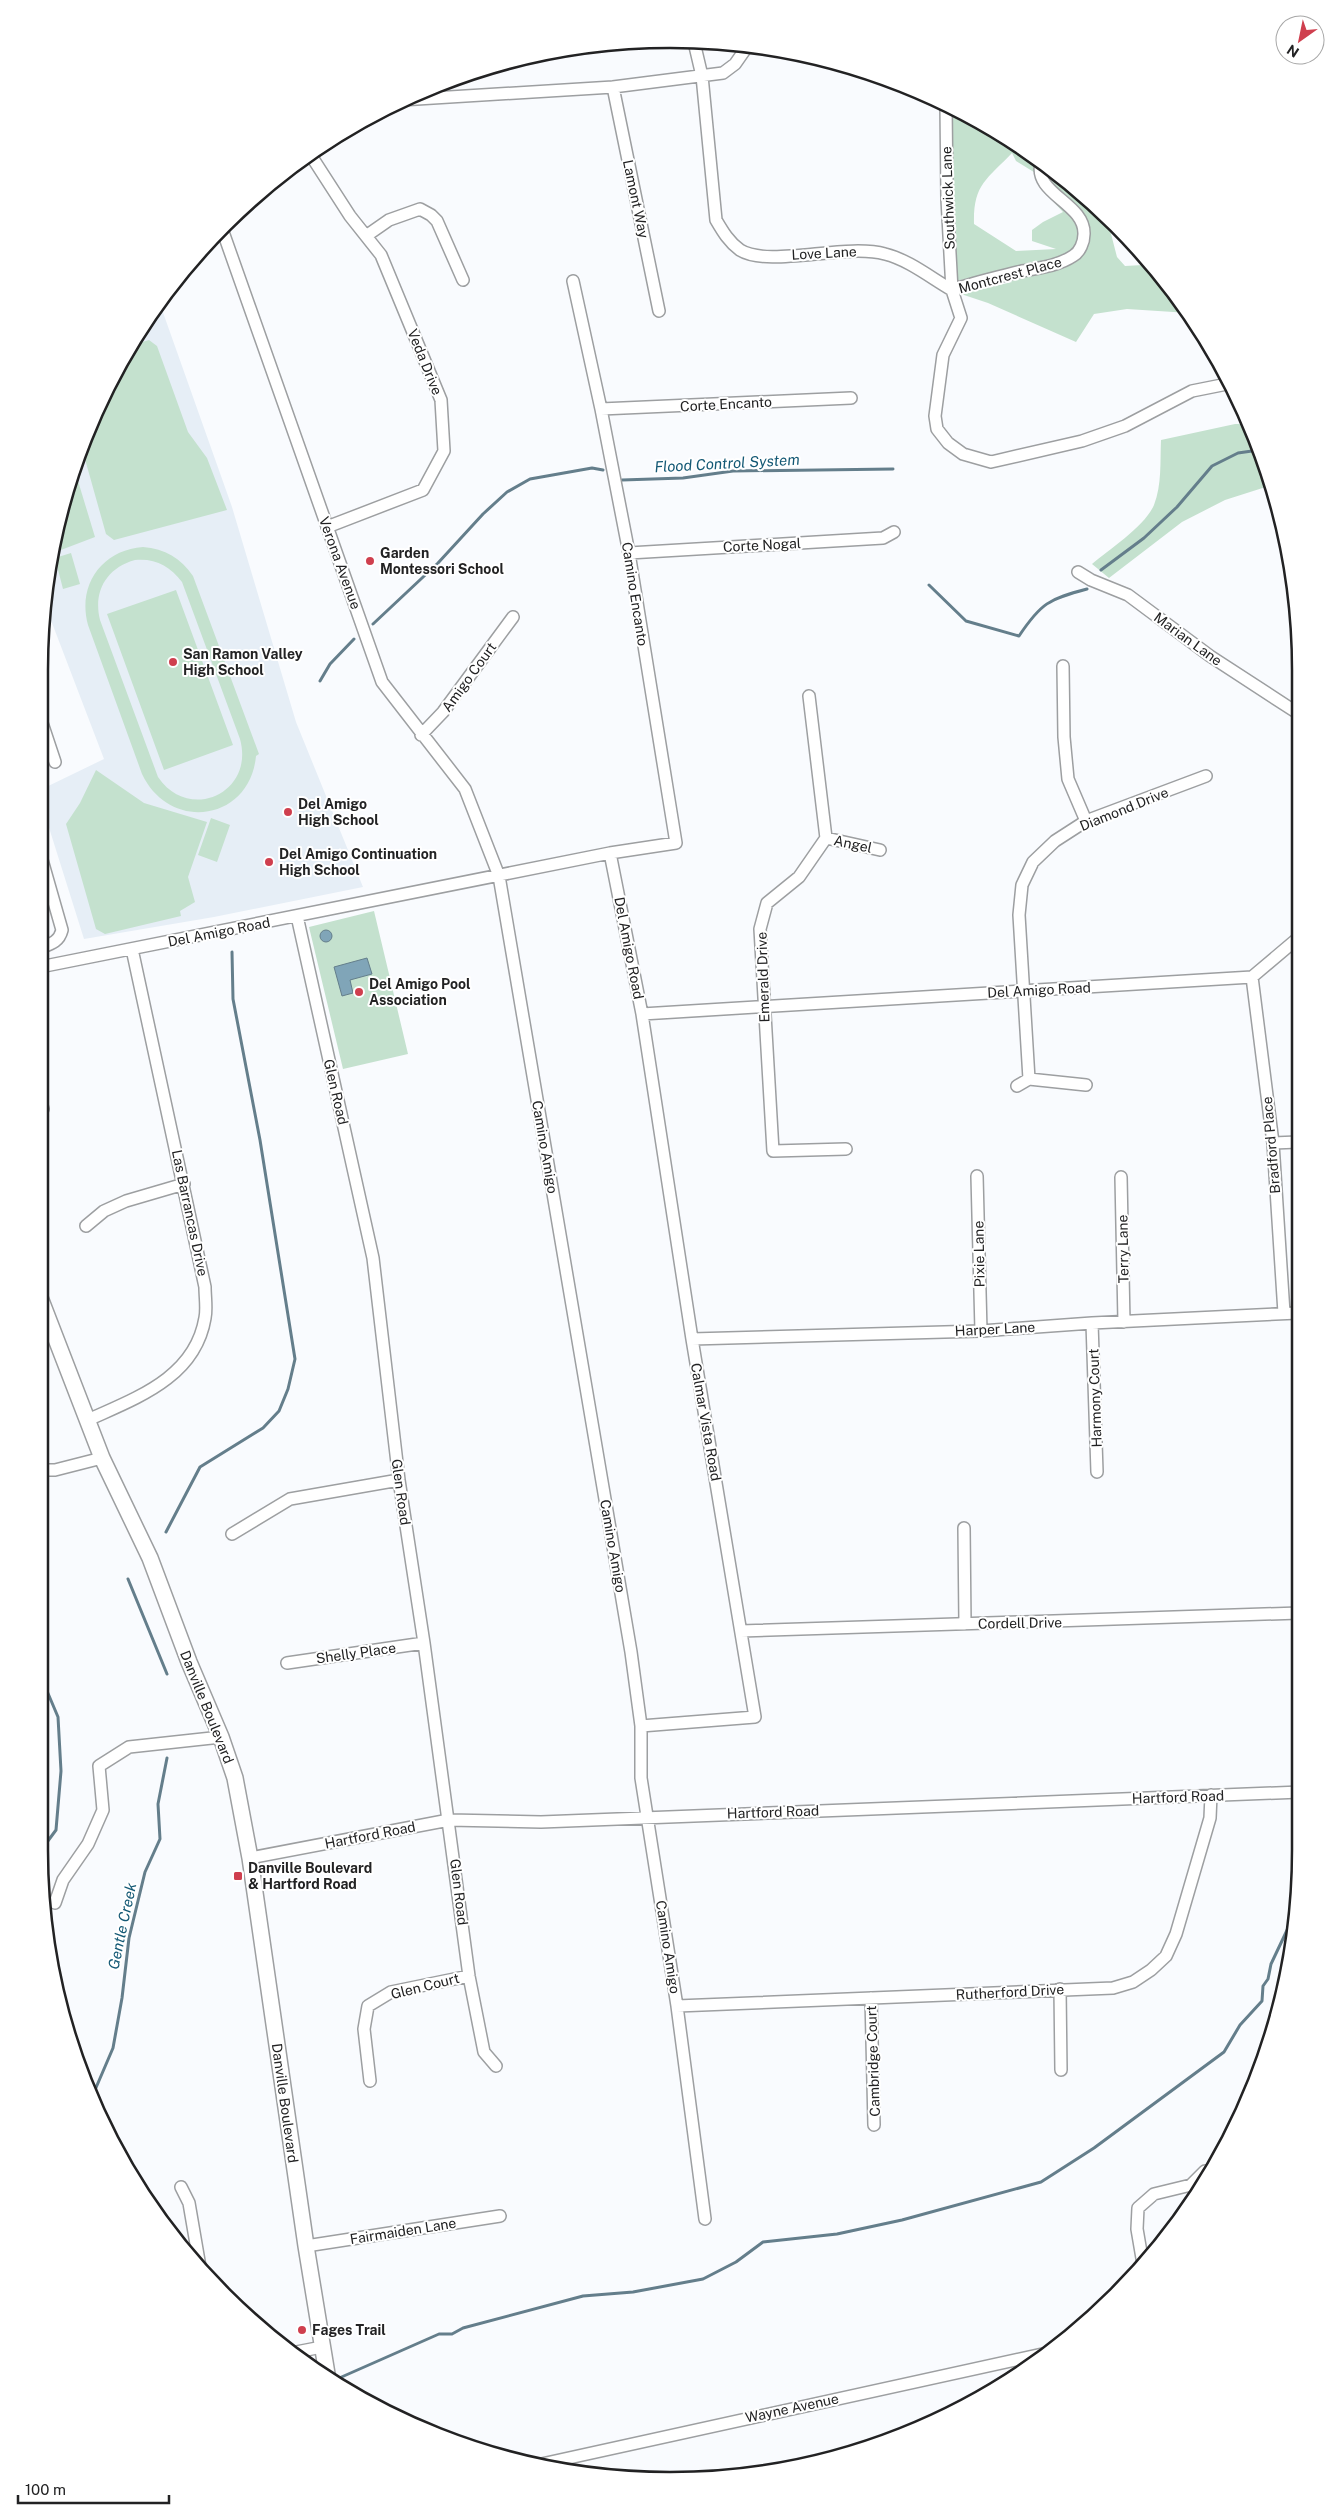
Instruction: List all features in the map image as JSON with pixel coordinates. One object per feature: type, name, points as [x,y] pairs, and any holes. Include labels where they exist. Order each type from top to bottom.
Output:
[{"type":"main road","name":"Danville Boulevard","points":[[48,1318],[102,1458],[150,1558],[189,1662],[221,1737],[235,1778],[250,1858],[306,2246],[326,2369]]},
{"type":"street","name":"Love Lane","points":[[696,49],[702,76],[716,220],[726,238],[742,251],[770,257],[853,249],[885,254],[905,263],[952,290]]},
{"type":"street","points":[[424,99],[613,87],[723,73],[735,64],[743,52]]},
{"type":"street","name":"Lamont Way","points":[[613,87],[659,311]]},
{"type":"street","name":"Southwick Lane","points":[[946,113],[947,199],[952,290]]},
{"type":"street","name":"Veda Drive","points":[[314,159],[381,255],[441,400],[444,451],[423,490],[326,527]]},
{"type":"street","name":"Montcrest Place","points":[[952,290],[977,282],[1061,263],[1075,255],[1084,242],[1082,221],[1075,210],[1046,186],[1043,172]]},
{"type":"street","points":[[366,236],[389,220],[420,209],[431,215],[437,222],[463,280]]},
{"type":"street","name":"Verona Avenue","points":[[224,236],[382,682],[465,789],[499,876]]},
{"type":"street","name":"Camino Encanto","points":[[573,281],[601,410],[629,554],[676,843],[610,853]]},
{"type":"street","points":[[952,290],[961,318],[943,356],[935,416],[937,430],[948,443],[963,454],[991,462],[1082,441],[1125,426],[1192,391],[1223,385]]},
{"type":"street","name":"Corte Encanto","points":[[601,410],[851,398]]},
{"type":"street","name":"Corte Nogal","points":[[629,554],[883,538],[894,532]]},
{"type":"street","name":"Marian Lane","points":[[1078,572],[1091,580],[1128,595],[1210,656],[1292,709]]},
{"type":"street","name":"Amigo Court","points":[[422,735],[443,712],[513,617]]},
{"type":"street","points":[[1063,666],[1064,737],[1068,779],[1086,821]]},
{"type":"street","points":[[809,696],[826,838]]},
{"type":"street","points":[[48,740],[56,762]]},
{"type":"street","name":"Diamond Drive","points":[[1030,1079],[1019,915],[1022,885],[1033,862],[1055,841],[1086,821],[1206,776]]},
{"type":"street","name":"Angel","points":[[826,838],[880,850]]},
{"type":"street","name":"Emerald Drive","points":[[826,838],[799,877],[767,903],[760,929],[763,1007],[773,1151],[846,1149]]},
{"type":"street","name":"Del Amigo Road","points":[[48,965],[610,853],[642,1014],[1252,977]]},
{"type":"street","name":"Camino Amigo","points":[[499,876],[632,1652],[641,1726],[641,1778],[677,2006],[705,2219]]},
{"type":"street","points":[[48,881],[62,930],[60,937],[53,944],[48,946]]},
{"type":"street","name":"Glen Road","points":[[297,916],[374,1258],[399,1480],[449,1820],[469,1976],[484,2052],[496,2066]]},
{"type":"street","points":[[1252,977],[1292,943]]},
{"type":"street","name":"Las Barrancas Drive","points":[[88,1420],[146,1394],[181,1368],[198,1340],[205,1318],[205,1287],[132,949]]},
{"type":"street","name":"Bradford Place","points":[[1252,977],[1273,1143],[1284,1312]]},
{"type":"street","name":"Calmar Vista Road","points":[[641,1726],[755,1717],[692,1339],[642,1014]]},
{"type":"street","points":[[1017,1086],[1030,1079],[1086,1085]]},
{"type":"street","points":[[1273,1143],[1292,1142]]},
{"type":"street","name":"Pixie Lane","points":[[977,1176],[981,1331]]},
{"type":"street","name":"Terry Lane","points":[[1121,1176],[1124,1322]]},
{"type":"street","points":[[86,1226],[104,1211],[126,1201],[184,1184]]},
{"type":"street","name":"Harper Lane","points":[[692,1339],[981,1331],[1292,1313]]},
{"type":"street","name":"Harmony Court","points":[[1092,1323],[1097,1472]]},
{"type":"street","points":[[48,1470],[55,1470],[102,1458]]},
{"type":"street","points":[[232,1534],[290,1498],[399,1480]]},
{"type":"street","points":[[964,1528],[965,1624]]},
{"type":"street","name":"Cordell Drive","points":[[741,1631],[1292,1613]]},
{"type":"street","name":"Shelly Place","points":[[287,1663],[424,1643]]},
{"type":"street","points":[[55,1903],[63,1880],[88,1844],[103,1810],[99,1766],[129,1747],[221,1737]]},
{"type":"street","name":"Hartford Road","points":[[250,1858],[449,1820],[541,1822],[1292,1792]]},
{"type":"street","name":"Rutherford Drive","points":[[677,2006],[1113,1988],[1133,1982],[1166,1956],[1176,1934],[1210,1818],[1211,1795]]},
{"type":"street","name":"Glen Court","points":[[370,2081],[364,2029],[368,2006],[390,1992],[469,1976]]},
{"type":"street","points":[[1060,1989],[1061,2070]]},
{"type":"street","name":"Cambridge Court","points":[[871,1998],[874,2125]]},
{"type":"street","points":[[1142,2256],[1137,2229],[1138,2208],[1154,2194],[1191,2185],[1200,2176]]},
{"type":"street","points":[[181,2188],[189,2203],[198,2255]]},
{"type":"street","name":"Fairmaiden Lane","points":[[306,2246],[500,2216]]},
{"type":"street","points":[[302,2352],[322,2347]]},
{"type":"street","name":"Wayne Avenue","points":[[553,2462],[1032,2356]]},
{"type":"shaded area","name":"San Ramon Valley High School","points":[[162,310],[232,507],[296,722],[363,887],[214,917],[84,939],[48,824],[48,786],[104,759],[50,618],[53,589],[59,549],[69,509],[95,432],[131,359]]},
{"type":"green space","points":[[943,111],[1016,152],[1080,202],[1110,230],[1117,257],[1125,266],[1142,265],[1180,312],[1127,309],[1094,314],[1076,342],[988,303],[961,294],[1012,282],[998,271],[948,283]],"holes":[[[1012,153],[1016,161],[1037,174],[1050,198],[1063,212],[1032,230],[1032,241],[1056,249],[1016,251],[974,224],[976,200],[983,184]]]},
{"type":"green space","points":[[149,340],[157,346],[188,432],[207,458],[227,510],[114,540],[106,534],[85,459],[112,395],[141,342]]},
{"type":"green space","points":[[1241,424],[1264,487],[1225,500],[1182,522],[1109,578],[1092,564],[1135,529],[1154,505],[1159,481],[1161,440]]},
{"type":"green space","points":[[78,480],[95,537],[59,551]]},
{"type":"green space","points":[[143,547],[165,552],[178,559],[193,576],[259,754],[256,756],[251,778],[240,795],[225,806],[207,811],[189,811],[171,805],[155,793],[142,774],[88,625],[86,610],[86,596],[96,572],[105,562],[128,550]],"holes":[[[135,560],[162,564],[182,582],[240,739],[242,758],[238,774],[229,787],[216,796],[202,799],[186,798],[171,791],[158,777],[100,620],[98,600],[104,582],[116,569]]]},
{"type":"green space","points":[[71,553],[80,584],[63,589],[57,564],[58,557]]},
{"type":"green space","points":[[176,590],[233,745],[164,770],[107,614]]},
{"type":"green space","points":[[96,770],[144,803],[207,822],[188,877],[195,902],[180,911],[181,916],[105,934],[96,929],[66,824],[80,803]]},
{"type":"green space","points":[[211,818],[230,825],[217,862],[198,855]]},
{"type":"green space","name":"Del Amigo Pool Association","points":[[374,911],[408,1054],[343,1069],[309,927]]},
{"type":"water","points":[[324,930],[328,930],[332,936],[328,942],[324,942],[320,938],[320,934]]},
{"type":"water","points":[[367,958],[372,974],[350,980],[353,993],[342,996],[334,967]]},
{"type":"waterway","points":[[1101,570],[1144,538],[1177,507],[1212,466],[1238,453],[1252,451]]},
{"type":"waterway","name":"Flood Control System","points":[[373,624],[438,563],[483,514],[507,492],[530,479],[592,468],[603,470]]},
{"type":"waterway","name":"Flood Control System","points":[[622,480],[683,478],[733,471],[893,469]]},
{"type":"waterway","points":[[929,585],[966,621],[1019,636],[1040,609],[1047,604],[1063,596],[1087,589]]},
{"type":"waterway","name":"Flood Control System","points":[[320,681],[330,664],[354,639]]},
{"type":"waterway","points":[[166,1532],[200,1467],[263,1428],[279,1411],[288,1389],[295,1359],[260,1140],[233,999],[232,952]]},
{"type":"waterway","points":[[128,1579],[167,1674]]},
{"type":"waterway","points":[[48,1693],[58,1717],[61,1771],[56,1830],[48,1841]]},
{"type":"waterway","name":"Gentle Creek","points":[[95,2089],[113,2048],[122,1998],[129,1938],[145,1872],[160,1839],[158,1804],[167,1758]]},
{"type":"waterway","points":[[340,2378],[439,2334],[452,2334],[463,2328],[583,2296],[633,2292],[703,2279],[736,2262],[763,2242],[837,2234],[902,2220],[1041,2182],[1094,2148],[1224,2052],[1240,2025],[1262,2001],[1263,1986],[1268,1979],[1271,1964],[1287,1930]]},
{"type":"place","name":"Garden Montessori School","points":[[370,561]]},
{"type":"place","name":"San Ramon Valley High School","points":[[173,662]]},
{"type":"place","name":"Del Amigo High School","points":[[288,812]]},
{"type":"place","name":"Del Amigo Continuation High School","points":[[269,862]]},
{"type":"place","name":"Del Amigo Pool Association","points":[[359,992]]},
{"type":"place","name":"Danville Boulevard & Hartford Road","points":[[238,1876]]},
{"type":"place","name":"Fages Trail","points":[[302,2330]]}]
